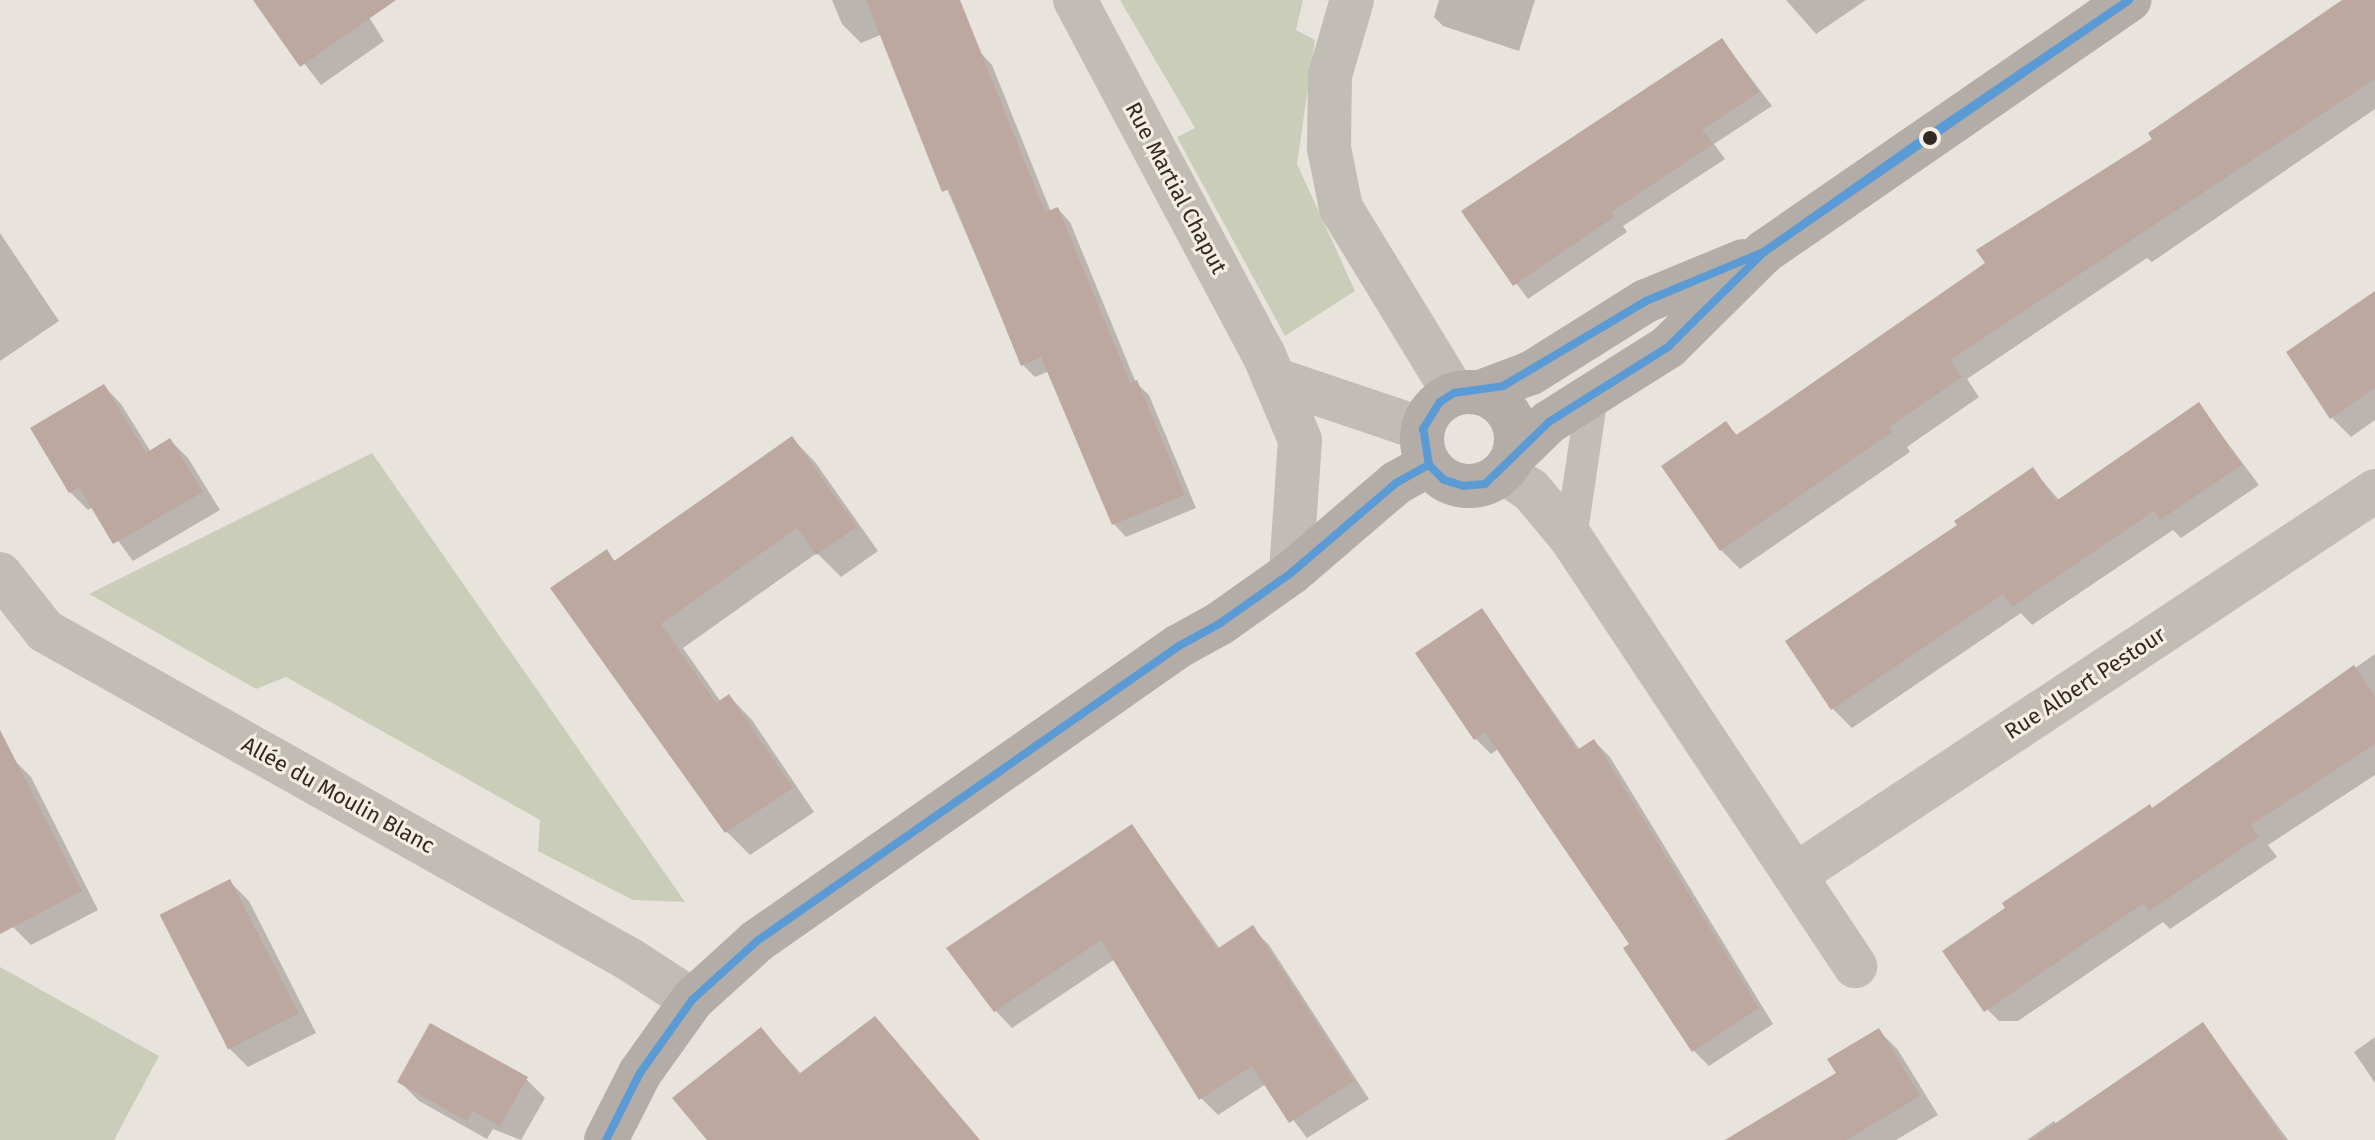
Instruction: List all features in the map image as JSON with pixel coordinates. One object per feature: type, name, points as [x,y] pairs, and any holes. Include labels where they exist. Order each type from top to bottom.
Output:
[{"type":"main road","points":[[1764,252],[1646,301],[1531,373],[1467,393],[1429,414],[1426,447],[1444,480],[1464,486],[1485,484],[1549,422],[1668,347],[1764,252],[2129,0]]},
{"type":"main road","points":[[1467,393],[1507,409],[1514,423],[1509,464]]},
{"type":"main road","points":[[606,1140],[640,1073],[692,1000],[810,901],[1291,573],[1396,483],[1426,447]]},
{"type":"street","name":"Rue Martial Chaput","points":[[1075,0],[1274,379],[1300,440],[1291,573]]},
{"type":"street","points":[[1352,0],[1330,75],[1329,148],[1341,208],[1467,393]]},
{"type":"street","points":[[1274,379],[1426,447]]},
{"type":"street","points":[[1509,464],[1571,538],[1855,966]]},
{"type":"street","name":"Rue Albert Pestour","points":[[1795,875],[2375,491]]},
{"type":"street","name":"Allée du Moulin Blanc","points":[[0,574],[45,631],[629,959],[692,1000]]},
{"type":"lane","points":[[1571,538],[1592,395]]},
{"type":"green space","points":[[1120,0],[1303,0],[1296,30],[1315,40],[1297,164],[1355,291],[1285,336],[1177,137],[1195,128]]},
{"type":"green space","points":[[372,453],[685,902],[633,900],[538,851],[540,820],[286,677],[256,689],[89,594]]},
{"type":"green space","points":[[0,967],[159,1056],[114,1140],[0,1140]]},
{"type":"building","points":[[253,0],[396,0],[300,67]]},
{"type":"building","points":[[866,0],[960,0],[1045,212],[1058,207],[1130,383],[1137,380],[1185,495],[1112,525],[1041,357],[1021,366],[949,189],[942,192]]},
{"type":"building","points":[[2342,0],[2375,0],[2375,79],[1950,360],[1962,377],[1889,427],[1892,432],[1720,551],[1661,466],[1726,421],[1736,435],[1766,415],[1985,263],[1976,250],[2152,139],[2148,133]]},
{"type":"building","points":[[1722,38],[1759,92],[1702,130],[1713,144],[1611,212],[1614,217],[1513,286],[1461,211]]},
{"type":"building","points":[[2375,291],[2375,388],[2330,419],[2286,352]]},
{"type":"building","points":[[104,384],[146,453],[170,438],[203,492],[113,544],[79,487],[69,493],[30,428]]},
{"type":"building","points":[[2199,402],[2242,465],[2160,520],[2154,511],[2012,607],[2003,594],[1831,710],[1785,641],[1957,525],[1954,521],[2033,467],[2056,501]]},
{"type":"building","points":[[792,436],[857,527],[816,555],[797,528],[661,624],[716,703],[729,694],[793,788],[725,833],[550,588],[607,549],[614,561]]},
{"type":"building","points":[[1482,608],[1577,750],[1594,739],[1759,1008],[1692,1052],[1623,948],[1629,944],[1485,732],[1474,740],[1415,653]]},
{"type":"building","points":[[2354,665],[2375,697],[2375,744],[2251,825],[2259,837],[2149,911],[2144,903],[1984,1012],[1942,951],[2005,908],[2002,903],[2150,804],[2152,808]]},
{"type":"building","points":[[0,730],[82,891],[0,934]]},
{"type":"building","points":[[1132,824],[1217,949],[1253,925],[1354,1081],[1289,1123],[1252,1066],[1199,1100],[1101,940],[994,1012],[946,948]]},
{"type":"building","points":[[230,879],[299,1014],[228,1049],[160,915]]},
{"type":"building","points":[[875,1016],[980,1140],[707,1140],[672,1098],[761,1027],[799,1074]]},
{"type":"building","points":[[2203,1022],[2284,1140],[2031,1140]]},
{"type":"building","points":[[430,1023],[528,1077],[500,1126],[473,1111],[467,1121],[397,1082]]},
{"type":"building","points":[[1879,1028],[1920,1096],[1846,1140],[1725,1140],[1836,1073],[1827,1059]]},
{"type":"transit line","points":[[2129,0],[1764,252],[1915,145],[2129,0]]},
{"type":"transit line","points":[[1764,252],[1668,347],[1549,422],[1485,484],[1464,486],[1444,480],[1429,465],[1423,429],[1440,402],[1454,393],[1503,386],[1646,301],[1764,252]]},
{"type":"transit line","points":[[606,1140],[640,1073],[692,1000],[757,941],[1179,646],[1219,624],[1291,573],[1396,483],[1429,465]]}]
